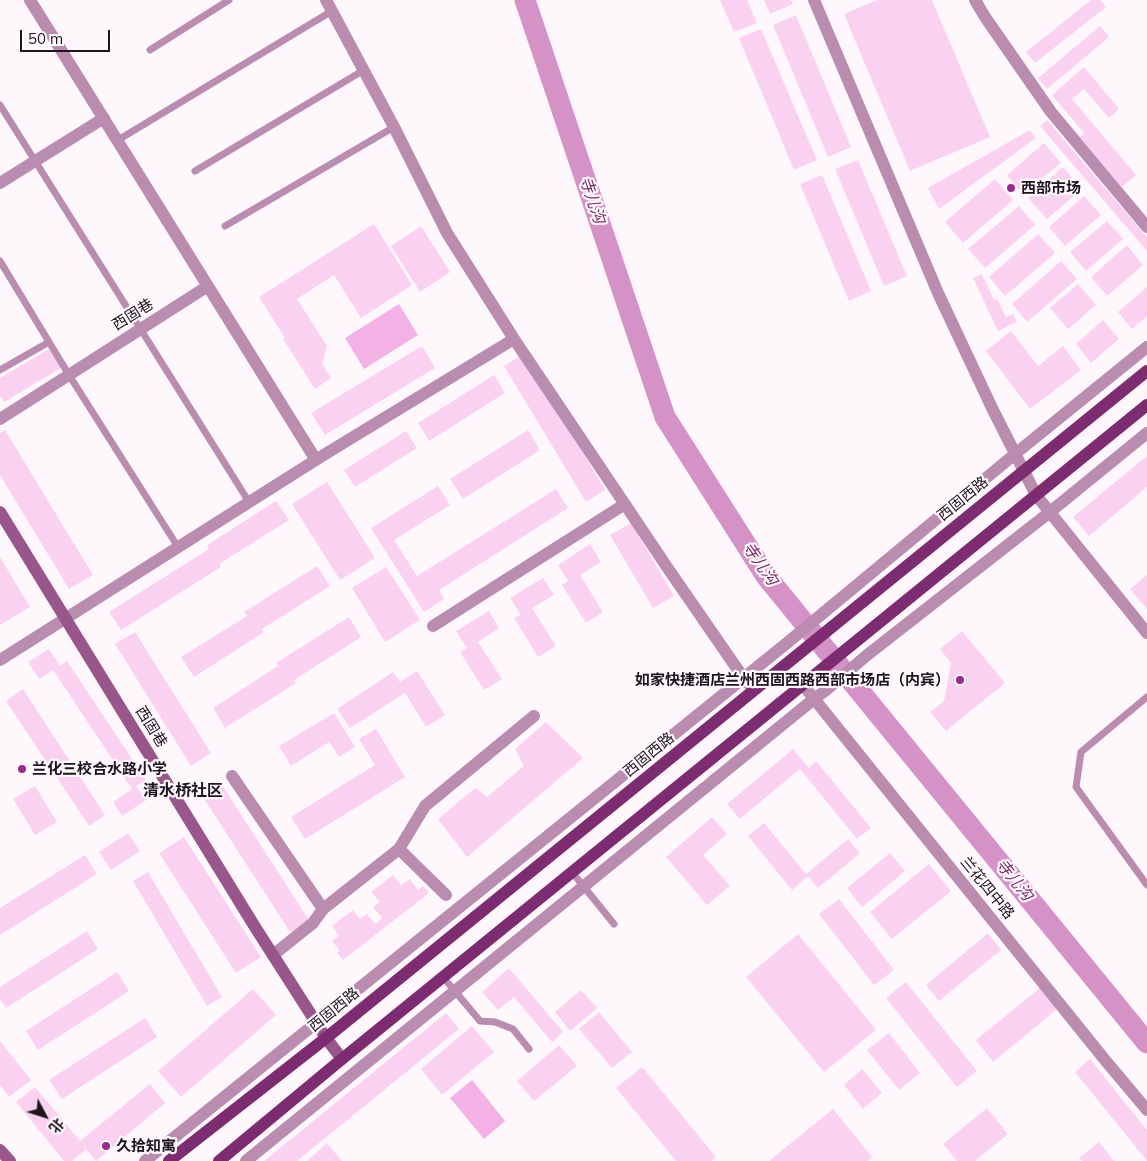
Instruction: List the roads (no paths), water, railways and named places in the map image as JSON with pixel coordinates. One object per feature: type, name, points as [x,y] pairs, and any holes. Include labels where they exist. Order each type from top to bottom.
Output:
[{"type":"main road","name":"西固西路","points":[[169,1161],[326,1038],[1147,371]]},
{"type":"main road","points":[[219,1161],[1147,405]]},
{"type":"street","points":[[30,0],[316,460]]},
{"type":"street","points":[[814,0],[938,293],[992,408],[1036,495],[1147,633]]},
{"type":"street","points":[[975,0],[1051,112],[1147,227]]},
{"type":"street","points":[[329,5],[394,127],[447,233],[514,339],[753,691]]},
{"type":"street","points":[[0,183],[104,118]]},
{"type":"street","name":"西固巷","points":[[0,419],[208,286]]},
{"type":"street","points":[[0,660],[316,460],[514,339]]},
{"type":"street","points":[[145,1161],[744,678],[1147,347]]},
{"type":"street","points":[[246,1161],[866,656],[1050,512],[1147,433]]},
{"type":"street","points":[[433,626],[625,504]]},
{"type":"street","name":"西固巷","points":[[0,512],[273,955],[326,1038],[342,1059]]},
{"type":"street","name":"兰花四中路","points":[[803,685],[1147,1110]]},
{"type":"street","points":[[273,955],[313,923],[323,909],[399,849],[425,806],[534,716]]},
{"type":"street","points":[[232,776],[323,909]]},
{"type":"street","points":[[399,849],[446,895]]},
{"type":"lane","points":[[150,50],[229,0]]},
{"type":"lane","points":[[118,140],[329,5]]},
{"type":"lane","points":[[195,171],[364,70]]},
{"type":"lane","points":[[0,105],[249,502]]},
{"type":"lane","points":[[225,226],[394,127]]},
{"type":"lane","points":[[0,261],[178,547]]},
{"type":"lane","points":[[0,370],[49,342]]},
{"type":"lane","points":[[1147,697],[1081,752],[1076,787],[1147,885]]},
{"type":"lane","points":[[572,872],[614,924]]},
{"type":"lane","points":[[443,977],[480,1022],[495,1022],[513,1029],[529,1049]]},
{"type":"waterway","name":"寺儿沟","points":[[525,0],[665,417],[766,576],[1147,1043]]},
{"type":"place","name":"西部市场","points":[[1011,188]]},
{"type":"place","name":"如家快捷酒店兰州西固西路西部市场店（内宾）","points":[[960,680]]},
{"type":"place","name":"兰化三校合水路小学","points":[[22,769]]},
{"type":"place","name":"久拾知寓","points":[[106,1146]]},
{"type":"district","name":"清水桥社区","points":[[183,791]]}]
